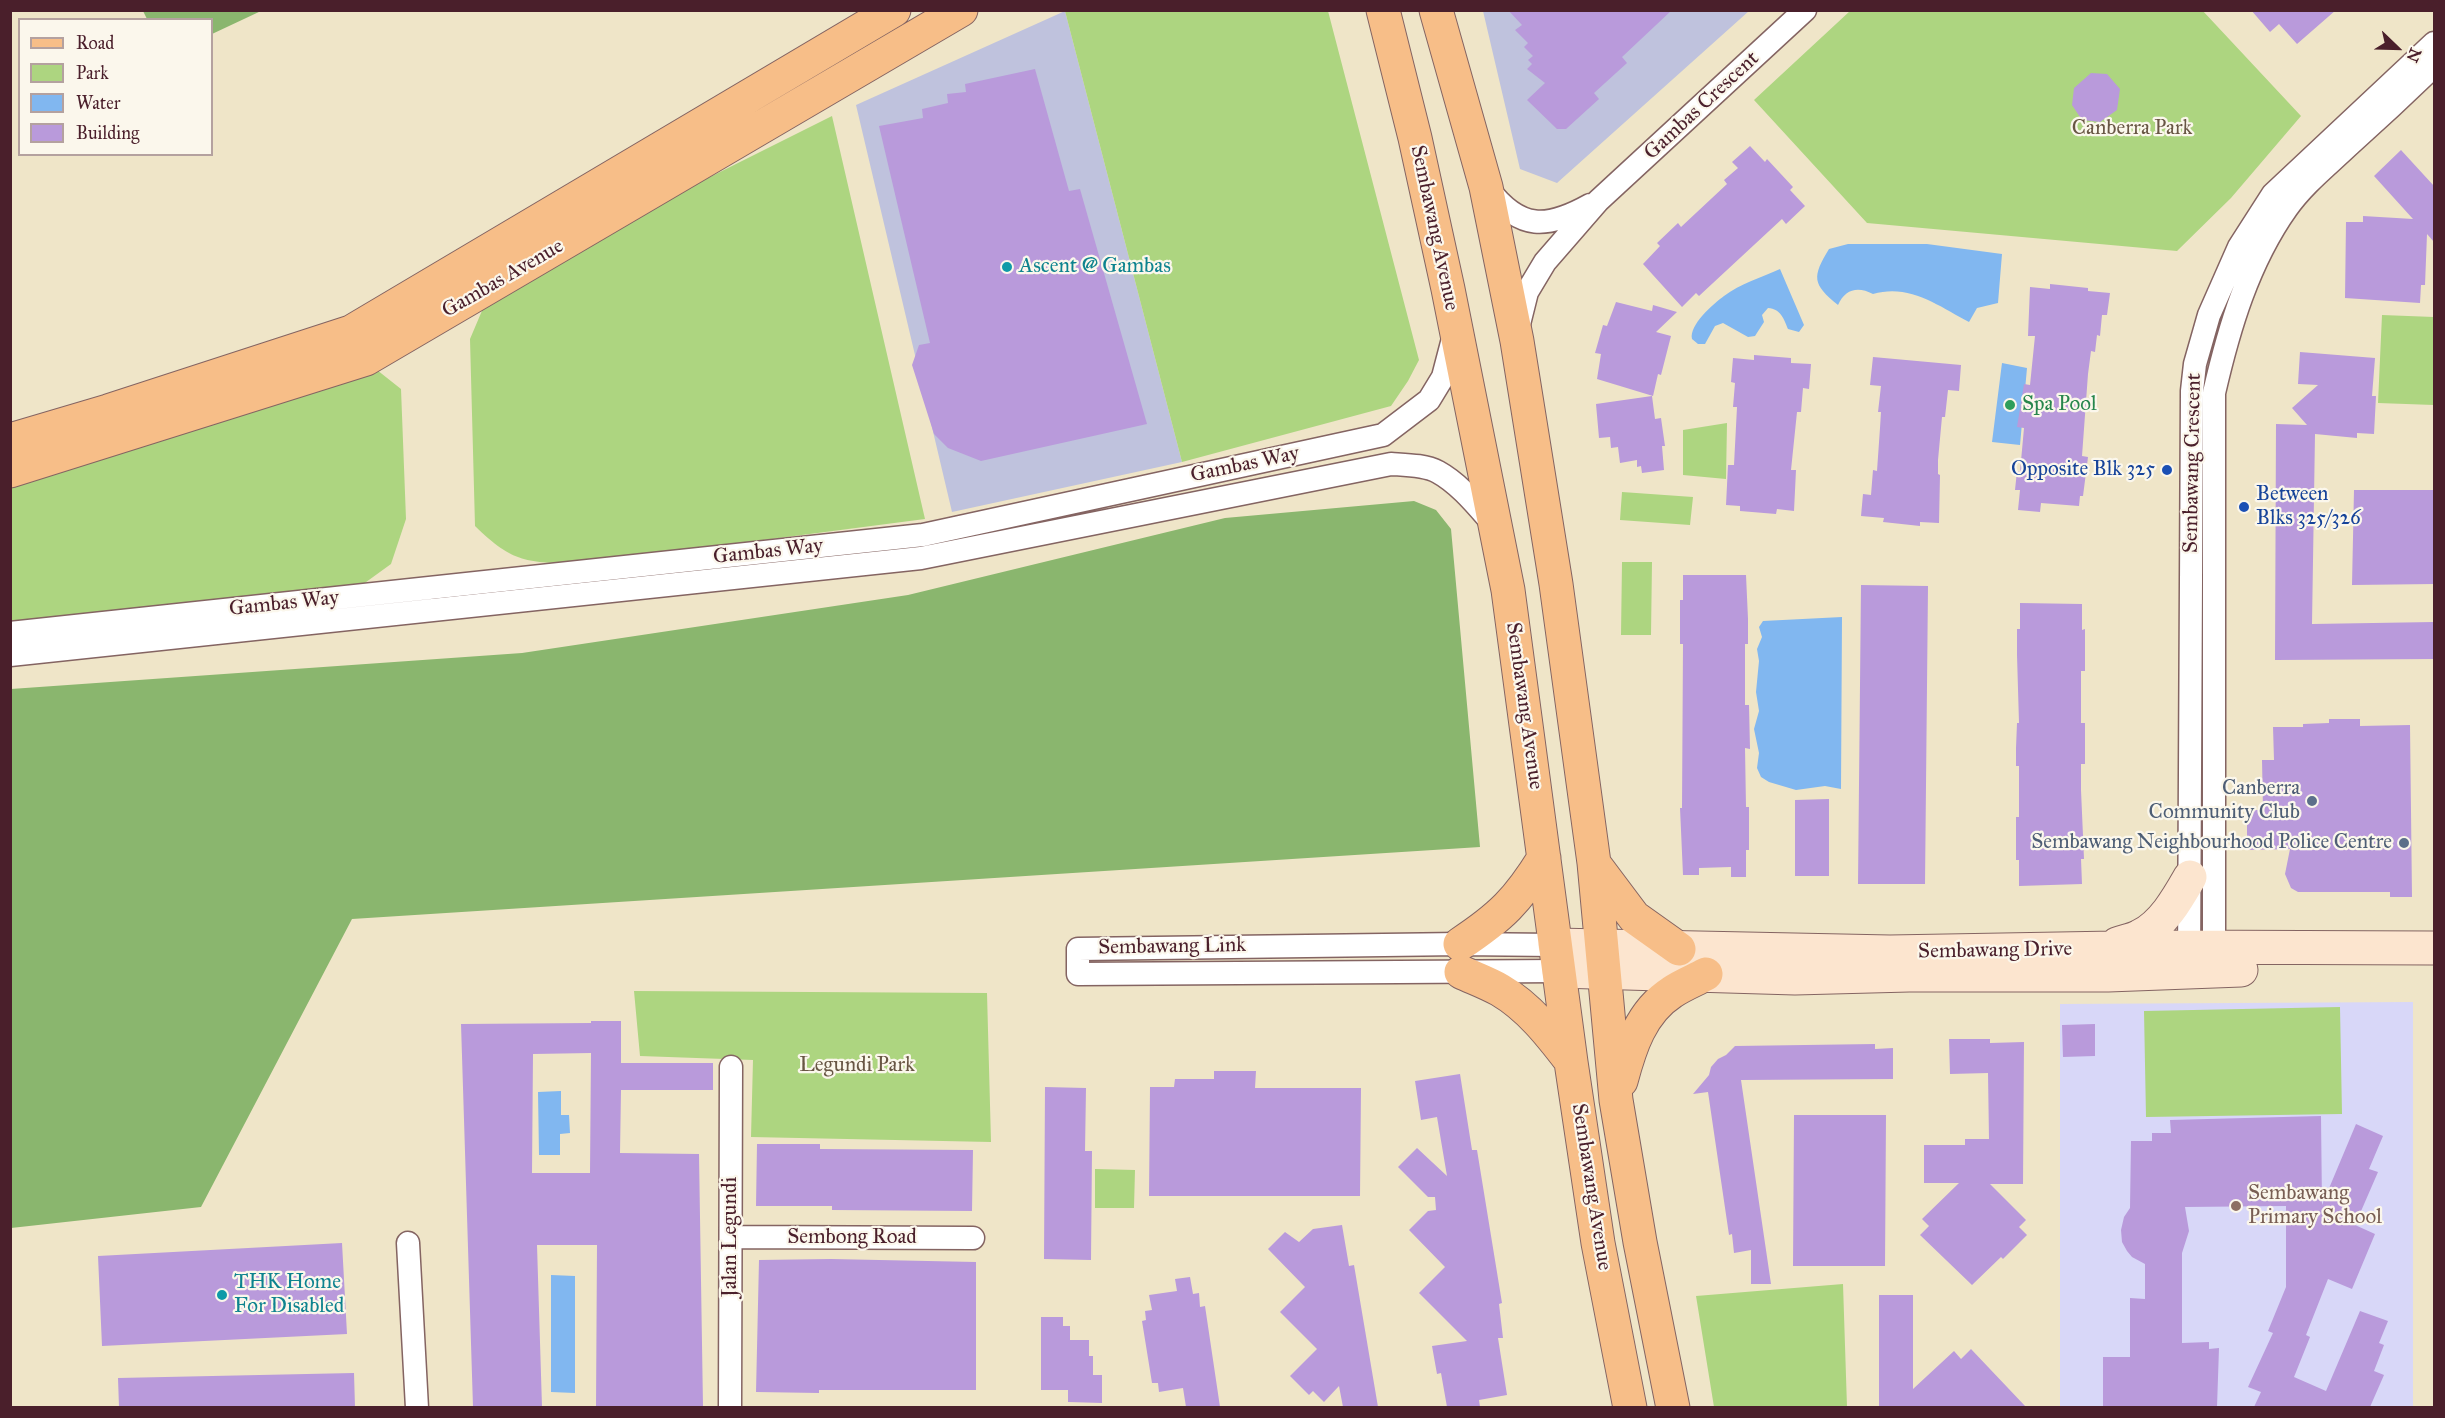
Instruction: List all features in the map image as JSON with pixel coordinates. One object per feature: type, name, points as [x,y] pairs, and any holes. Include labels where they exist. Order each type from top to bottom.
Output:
[{"type":"main road","name":"Gambas Avenue","points":[[10,440],[108,411],[351,332],[894,10]]},
{"type":"main road","name":"Gambas Avenue","points":[[10,471],[366,359],[961,10]]},
{"type":"main road","name":"Sembawang Avenue","points":[[1383,10],[1415,138],[1508,590],[1571,1062],[1598,1243],[1630,1407]]},
{"type":"main road","name":"Sembawang Avenue","points":[[1436,10],[1486,187],[1517,341],[1556,584],[1594,863],[1616,1100],[1640,1242],[1673,1407]]},
{"type":"main road","points":[[1544,858],[1529,883],[1461,958],[1542,1024],[1571,1062]]},
{"type":"main road","points":[[1594,863],[1634,917],[1679,949]]},
{"type":"main road","points":[[2098,950],[2141,936],[2149,930],[2175,902],[2190,877]]},
{"type":"main road","name":"Sembawang Drive","points":[[1557,958],[1604,960],[1706,974],[1795,978],[1910,975],[2108,975],[2202,959],[2434,948]]},
{"type":"main road","name":"Sembawang Drive","points":[[1604,960],[1679,949],[1806,949],[1890,952],[2098,950],[2202,959],[2434,970]]},
{"type":"main road","points":[[1616,1100],[1630,1044],[1648,1014],[1671,992],[1706,974]]},
{"type":"street","name":"Gambas Crescent","points":[[1517,341],[1520,316],[1527,292],[1545,262],[1598,201],[1805,10]]},
{"type":"street","name":"Sembawang Crescent","points":[[2202,959],[2190,877],[2192,391],[2203,331],[2239,247],[2273,194],[2434,43]]},
{"type":"street","name":"Sembawang Crescent","points":[[2202,959],[2214,393],[2221,361],[2253,265],[2287,208],[2307,184],[2434,66]]},
{"type":"street","name":"Gambas Crescent","points":[[1486,187],[1512,215],[1534,222],[1565,217],[1598,201]]},
{"type":"street","name":"Gambas Way","points":[[10,633],[923,535],[1383,435],[1429,400],[1443,377],[1455,329]]},
{"type":"street","name":"Gambas Way","points":[[10,655],[921,558],[1391,464],[1428,468],[1438,472],[1463,492],[1495,527]]},
{"type":"street","name":"Sembawang Link","points":[[1461,958],[1078,974],[1078,948],[1461,958],[1557,958]]},
{"type":"street","name":"Jalan Legundi","points":[[730,1407],[731,1067]]},
{"type":"street","name":"Sembong Road","points":[[731,1237],[973,1238]]},
{"type":"street","points":[[408,1243],[417,1407]]},
{"type":"shaded area","name":"Ascent @ Gambas","points":[[1065,11],[1182,462],[952,512],[856,105]]},
{"type":"shaded area","points":[[1483,11],[1749,11],[1557,183],[1520,169]]},
{"type":"shaded area","name":"Sembawang Primary School","points":[[2413,1002],[2413,1407],[2060,1408],[2060,1004]]},
{"type":"green space","name":"Canberra Park","points":[[2202,10],[2301,116],[2231,198],[2177,251],[1867,223],[1754,100],[1850,11]]},
{"type":"green space","points":[[143,11],[261,11],[213,34],[213,18],[146,18]]},
{"type":"green space","points":[[1065,11],[1328,11],[1419,360],[1391,406],[1182,462]]},
{"type":"green space","points":[[832,116],[925,519],[579,564],[534,561],[500,548],[475,526],[470,339],[484,306],[650,207]]},
{"type":"green space","points":[[2382,315],[2434,317],[2434,405],[2378,403]]},
{"type":"green space","points":[[377,370],[401,389],[406,519],[391,564],[362,585],[11,621],[11,488],[284,397]]},
{"type":"green space","points":[[1727,423],[1726,479],[1683,475],[1683,430]]},
{"type":"green space","points":[[1622,492],[1693,497],[1690,525],[1620,520]]},
{"type":"green space","points":[[1414,501],[1436,510],[1451,529],[1480,847],[352,919],[201,1207],[11,1228],[11,689],[522,653],[908,595],[1225,518]]},
{"type":"green space","points":[[1622,562],[1652,562],[1651,635],[1621,635]]},
{"type":"green space","name":"Legundi Park","points":[[634,991],[987,993],[991,1142],[751,1137],[753,1060],[640,1056]]},
{"type":"green space","points":[[2340,1007],[2342,1114],[2146,1117],[2144,1011]]},
{"type":"green space","points":[[1095,1169],[1135,1170],[1134,1208],[1095,1208]]},
{"type":"green space","points":[[1843,1284],[1847,1407],[1714,1407],[1696,1296]]},
{"type":"water","points":[[1848,244],[1927,244],[2002,254],[1998,303],[1977,308],[1969,322],[1935,303],[1899,291],[1873,294],[1853,290],[1844,295],[1838,305],[1819,285],[1818,273],[1829,249]]},
{"type":"water","points":[[1780,269],[1804,325],[1799,332],[1788,329],[1779,312],[1768,308],[1762,315],[1764,322],[1755,336],[1748,337],[1723,323],[1715,326],[1705,344],[1698,344],[1692,339],[1692,333],[1698,321],[1719,300],[1744,284]]},
{"type":"water","name":"Spa Pool","points":[[2002,363],[2027,368],[2020,445],[1992,442]]},
{"type":"water","points":[[1842,617],[1841,789],[1825,786],[1796,790],[1769,782],[1761,777],[1757,768],[1759,753],[1754,729],[1759,711],[1756,692],[1759,661],[1757,649],[1762,637],[1759,627],[1763,621]]},
{"type":"water","points":[[561,1091],[561,1115],[569,1115],[570,1133],[560,1134],[560,1155],[539,1155],[538,1092]]},
{"type":"water","points":[[551,1275],[575,1276],[575,1393],[551,1392]]},
{"type":"building","points":[[1508,10],[1672,10],[1622,57],[1627,63],[1594,93],[1599,99],[1566,129],[1557,129],[1527,100],[1545,83],[1527,69],[1532,64],[1528,60],[1533,56],[1524,47],[1528,43],[1515,30],[1522,25]]},
{"type":"building","points":[[2251,10],[2336,10],[2297,44],[2279,24],[2270,32]]},
{"type":"building","name":"Ascent @ Gambas","points":[[1035,69],[1069,191],[1080,189],[1147,424],[981,461],[948,448],[934,434],[912,365],[919,345],[930,343],[879,126],[923,118],[922,109],[948,103],[947,94],[966,92],[965,84]]},
{"type":"building","points":[[2091,73],[2107,74],[2120,89],[2117,110],[2100,122],[2082,120],[2072,105],[2074,88]]},
{"type":"building","points":[[1750,146],[1765,162],[1767,159],[1793,187],[1790,190],[1805,206],[1786,224],[1782,219],[1699,296],[1696,293],[1682,307],[1643,264],[1660,246],[1657,243],[1678,223],[1681,227],[1727,184],[1724,180],[1738,168],[1732,162]]},
{"type":"building","points":[[2401,150],[2434,186],[2434,242],[2427,234],[2425,285],[2421,285],[2420,303],[2345,298],[2346,222],[2363,222],[2363,216],[2413,219],[2374,176]]},
{"type":"building","points":[[2050,284],[2110,293],[2107,315],[2102,315],[2100,336],[2097,335],[2095,352],[2091,351],[2082,456],[2088,457],[2083,496],[2080,496],[2079,506],[2041,503],[2040,512],[2018,510],[2020,490],[2015,490],[2017,471],[2020,472],[2024,428],[2017,427],[2024,384],[2030,385],[2035,336],[2028,336],[2030,287],[2050,289]]},
{"type":"building","points":[[1616,302],[1652,311],[1653,305],[1677,312],[1656,332],[1671,336],[1653,396],[1597,379],[1601,354],[1595,353],[1603,325],[1607,326]]},
{"type":"building","points":[[2300,352],[2375,358],[2372,396],[2376,396],[2374,434],[2357,433],[2357,438],[2315,434],[2312,624],[2434,622],[2434,659],[2275,660],[2276,424],[2307,425],[2292,408],[2318,385],[2298,384]]},
{"type":"building","points":[[1754,355],[1791,358],[1791,363],[1811,364],[1809,389],[1803,388],[1801,412],[1797,412],[1791,470],[1796,470],[1794,511],[1777,509],[1776,514],[1740,511],[1740,506],[1726,505],[1728,465],[1734,465],[1737,407],[1733,407],[1735,383],[1731,382],[1733,358],[1754,360]]},
{"type":"building","points":[[1873,357],[1961,365],[1959,391],[1948,390],[1945,417],[1942,417],[1938,460],[1939,523],[1920,522],[1920,526],[1883,522],[1884,518],[1861,516],[1863,494],[1871,495],[1873,470],[1877,471],[1881,386],[1870,385]]},
{"type":"building","points":[[1652,396],[1655,419],[1661,418],[1665,446],[1662,446],[1664,470],[1642,473],[1641,466],[1637,467],[1637,460],[1620,463],[1618,447],[1611,448],[1610,437],[1599,438],[1596,404]]},
{"type":"building","points":[[2354,490],[2434,490],[2434,584],[2352,585]]},
{"type":"building","points":[[1683,575],[1746,575],[1748,644],[1745,644],[1745,705],[1749,705],[1750,749],[1745,748],[1746,807],[1749,807],[1749,850],[1746,850],[1746,877],[1731,877],[1731,867],[1699,868],[1699,875],[1683,875],[1680,808],[1682,808],[1683,644],[1680,644],[1680,600],[1683,600]]},
{"type":"building","points":[[1861,585],[1928,586],[1925,884],[1858,884]]},
{"type":"building","points":[[2020,603],[2082,604],[2082,630],[2085,629],[2085,671],[2081,671],[2081,723],[2085,723],[2085,764],[2081,764],[2084,859],[2081,859],[2082,884],[2019,886],[2019,860],[2016,860],[2016,817],[2019,817],[2019,766],[2016,766],[2016,748],[2017,723],[2019,723],[2017,629],[2020,629]]},
{"type":"building","name":"Canberra Community Club","points":[[2329,719],[2360,719],[2360,726],[2410,725],[2412,897],[2390,897],[2390,892],[2298,892],[2291,888],[2285,874],[2290,849],[2247,850],[2247,810],[2263,810],[2262,760],[2274,760],[2273,727],[2303,727],[2303,724],[2329,723]]},
{"type":"building","points":[[1829,799],[1829,876],[1795,876],[1795,800]]},
{"type":"building","points":[[591,1021],[621,1021],[621,1063],[713,1063],[713,1090],[621,1090],[620,1153],[699,1154],[703,1407],[596,1407],[597,1245],[537,1245],[542,1407],[473,1407],[461,1024],[591,1023]],"holes":[[[591,1053],[590,1173],[532,1173],[533,1054]]]},
{"type":"building","points":[[2095,1024],[2095,1056],[2063,1057],[2062,1025]]},
{"type":"building","points":[[1949,1039],[1990,1039],[1990,1043],[2024,1042],[2023,1184],[1990,1184],[2026,1220],[2019,1227],[2027,1235],[1972,1285],[1920,1235],[1929,1226],[1922,1219],[1959,1183],[1924,1183],[1924,1145],[1965,1145],[1965,1139],[1989,1139],[1988,1073],[1950,1074]]},
{"type":"building","points":[[1875,1044],[1875,1049],[1893,1048],[1893,1079],[1741,1080],[1771,1284],[1751,1284],[1751,1250],[1734,1253],[1732,1234],[1729,1235],[1708,1092],[1693,1094],[1709,1075],[1711,1067],[1718,1059],[1735,1046]]},
{"type":"building","points":[[1214,1071],[1256,1071],[1255,1088],[1361,1088],[1360,1196],[1149,1196],[1150,1087],[1174,1087],[1175,1079],[1214,1079]]},
{"type":"building","points":[[1460,1074],[1472,1150],[1477,1150],[1502,1303],[1499,1304],[1503,1338],[1498,1338],[1507,1395],[1479,1400],[1480,1407],[1447,1407],[1441,1373],[1437,1374],[1432,1346],[1467,1341],[1419,1293],[1445,1267],[1409,1230],[1428,1211],[1436,1210],[1435,1197],[1428,1197],[1398,1167],[1417,1148],[1447,1176],[1437,1117],[1421,1120],[1415,1081]]},
{"type":"building","points":[[1045,1087],[1086,1088],[1085,1151],[1092,1151],[1091,1260],[1044,1259]]},
{"type":"building","points":[[1794,1115],[1886,1115],[1885,1266],[1793,1266]]},
{"type":"building","points":[[2321,1116],[2322,1205],[2356,1124],[2383,1136],[2369,1169],[2378,1172],[2355,1225],[2375,1234],[2352,1289],[2328,1279],[2306,1335],[2310,1337],[2294,1377],[2326,1391],[2360,1311],[2388,1321],[2379,1343],[2384,1345],[2374,1371],[2384,1375],[2370,1407],[2254,1407],[2261,1392],[2248,1387],[2273,1333],[2268,1331],[2286,1287],[2286,1206],[2185,1207],[2189,1231],[2182,1253],[2182,1343],[2209,1342],[2209,1349],[2219,1348],[2217,1407],[2103,1407],[2103,1357],[2130,1357],[2130,1298],[2145,1299],[2145,1264],[2132,1257],[2122,1242],[2121,1230],[2124,1217],[2130,1208],[2131,1141],[2152,1141],[2152,1133],[2171,1133],[2170,1120]]},
{"type":"building","points":[[757,1144],[820,1144],[820,1149],[973,1150],[972,1211],[832,1210],[832,1206],[756,1206]]},
{"type":"building","points":[[1342,1225],[1349,1266],[1354,1265],[1378,1407],[1343,1407],[1339,1386],[1324,1402],[1313,1391],[1309,1395],[1290,1376],[1317,1349],[1280,1312],[1305,1287],[1268,1249],[1285,1232],[1299,1242],[1313,1229]]},
{"type":"building","name":"THK Home For Disabled","points":[[342,1243],[347,1334],[102,1346],[98,1256]]},
{"type":"building","points":[[759,1260],[976,1262],[976,1390],[756,1392]]},
{"type":"building","points":[[1190,1277],[1193,1294],[1199,1293],[1200,1307],[1205,1306],[1220,1407],[1186,1407],[1183,1388],[1159,1392],[1158,1383],[1152,1383],[1142,1321],[1146,1320],[1145,1311],[1152,1310],[1149,1295],[1177,1291],[1175,1279]]},
{"type":"building","points":[[1879,1295],[1913,1295],[1913,1389],[1954,1351],[1961,1359],[1971,1349],[2026,1407],[1879,1407]]},
{"type":"building","points":[[1041,1317],[1063,1317],[1063,1326],[1070,1326],[1070,1340],[1089,1340],[1089,1356],[1093,1356],[1093,1375],[1102,1375],[1102,1403],[1068,1402],[1068,1390],[1041,1390]]},
{"type":"building","points":[[354,1373],[355,1407],[119,1407],[118,1378]]},
{"type":"place","name":"Ascent @ Gambas","points":[[1007,267]]},
{"type":"place","name":"Spa Pool","points":[[2010,405]]},
{"type":"place","name":"Opposite Blk 325","points":[[2167,470]]},
{"type":"place","name":"Between Blks 325/326","points":[[2244,507]]},
{"type":"place","name":"Canberra Community Club","points":[[2312,801]]},
{"type":"place","name":"Sembawang Neighbourhood Police Centre","points":[[2404,843]]},
{"type":"place","name":"Sembawang Primary School","points":[[2236,1206]]},
{"type":"place","name":"THK Home For Disabled","points":[[222,1295]]}]
